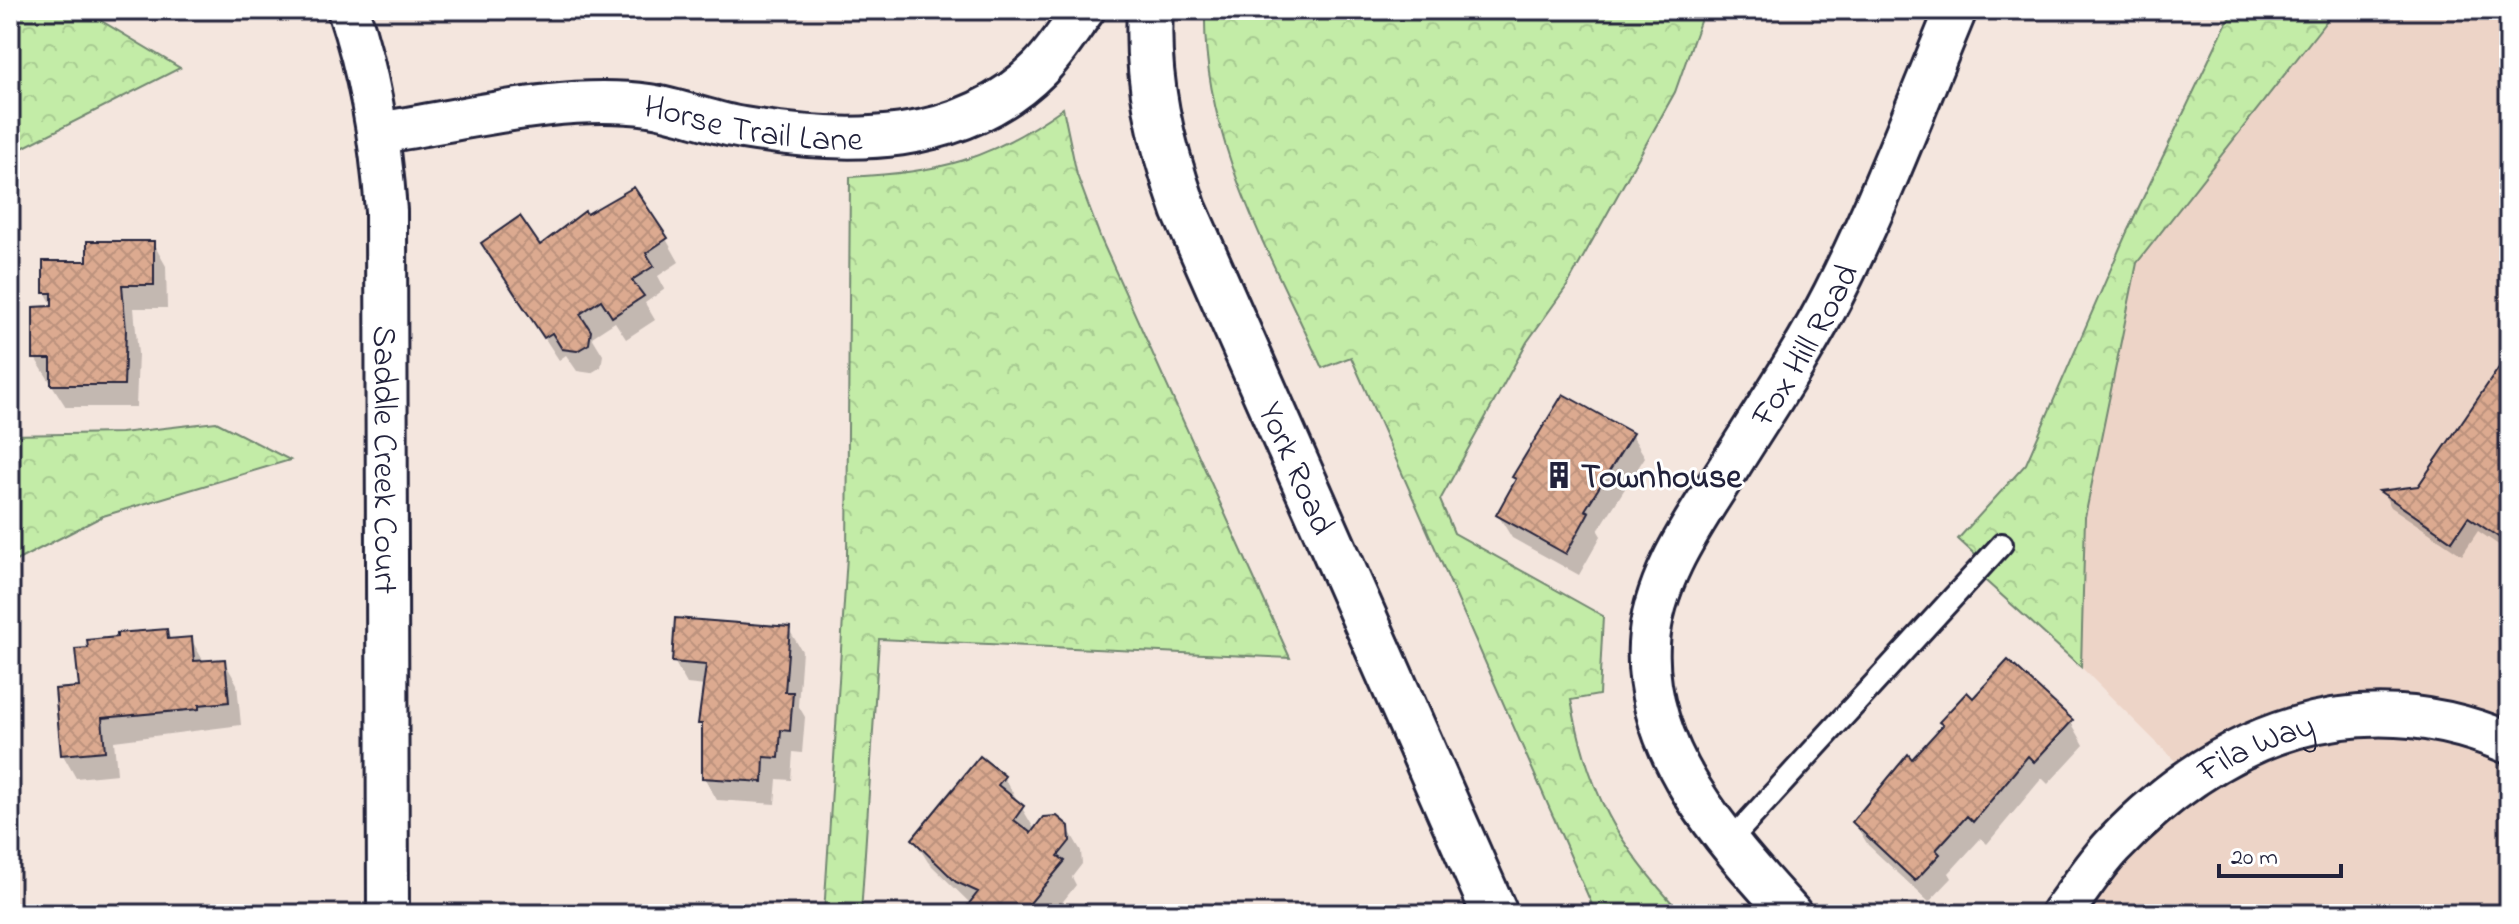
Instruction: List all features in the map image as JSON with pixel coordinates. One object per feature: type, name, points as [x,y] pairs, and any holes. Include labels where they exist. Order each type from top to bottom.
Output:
[{"type":"main road","name":"York Road","points":[[1150,10],[1148,39],[1156,116],[1184,209],[1495,914]]},
{"type":"street","name":"Saddle Creek Court","points":[[348,10],[366,69],[378,133],[386,211],[388,914]]},
{"type":"street","name":"Horse Trail Lane","points":[[378,133],[584,102],[649,105],[741,128],[811,137],[881,139],[938,129],[992,105],[1040,68],[1084,10]]},
{"type":"street","name":"Fox Hill Road","points":[[1791,914],[1727,844],[1681,773],[1660,721],[1651,686],[1648,642],[1658,599],[1681,544],[1794,364],[1834,292],[1956,10]]},
{"type":"street","name":"Fila Way","points":[[2061,914],[2111,848],[2141,819],[2206,767],[2243,745],[2323,720],[2375,713],[2418,715],[2464,726],[2509,743]]},
{"type":"lane","points":[[1727,844],[2002,544]]},
{"type":"shaded area","points":[[2335,10],[2509,10],[2509,914],[2054,914],[2188,774],[2081,667],[2085,517],[2137,263]]},
{"type":"green space","points":[[10,10],[83,10],[180,68],[16,151],[17,156],[10,158]]},
{"type":"green space","points":[[1205,10],[1704,10],[1675,92],[1567,286],[1527,342],[1440,500],[1454,533],[1603,616],[1599,695],[1571,700],[1578,733],[1609,816],[1640,865],[1682,914],[1596,914],[1351,357],[1322,368],[1261,238],[1227,150],[1215,105],[1207,58]]},
{"type":"green space","points":[[2335,10],[2137,263],[2085,517],[2081,667],[1977,573],[1984,563],[1958,539],[2026,464],[2126,234],[2232,11]]},
{"type":"green space","points":[[1063,108],[1077,175],[1101,239],[1290,658],[879,639],[861,914],[824,914],[847,556],[850,177],[911,172],[987,152]]},
{"type":"green space","points":[[216,422],[290,460],[103,516],[10,564],[10,435],[121,433]]},
{"type":"building","points":[[634,187],[668,238],[646,253],[654,266],[632,280],[644,296],[612,317],[601,300],[580,314],[591,331],[589,344],[577,351],[562,349],[552,333],[544,338],[481,243],[520,216],[540,245],[585,211],[587,214]]},
{"type":"building","points":[[87,241],[154,241],[154,285],[122,285],[126,330],[124,385],[51,385],[51,359],[33,359],[33,307],[52,306],[52,293],[43,293],[43,261],[87,261]]},
{"type":"building","points":[[2509,353],[2509,544],[2468,517],[2452,541],[2379,491],[2418,486]]},
{"type":"building","name":"Townhouse","points":[[1563,394],[1633,433],[1585,510],[1589,512],[1566,554],[1496,515],[1516,479],[1512,477]]},
{"type":"building","points":[[675,618],[790,627],[785,692],[793,692],[790,731],[781,730],[779,758],[764,757],[763,782],[702,778],[702,724],[698,724],[706,665],[672,662]]},
{"type":"building","points":[[167,629],[168,639],[192,637],[194,661],[225,659],[229,702],[199,705],[199,709],[102,718],[105,751],[61,755],[55,689],[79,687],[75,649],[88,648],[87,640],[117,637],[117,633]]},
{"type":"building","points":[[2008,660],[2073,720],[2034,762],[2028,756],[1973,822],[1967,816],[1936,850],[1940,854],[1915,881],[1852,822],[1908,754],[1912,759],[1943,725],[1939,722],[1967,692],[1973,698]]},
{"type":"building","points":[[980,756],[1005,776],[998,785],[1024,806],[1014,820],[1031,833],[1043,817],[1057,816],[1069,826],[1070,841],[1058,856],[1065,861],[1021,914],[961,914],[978,892],[956,882],[912,839]]},
{"type":"place","name":"Townhouse","points":[[1559,475]]}]
